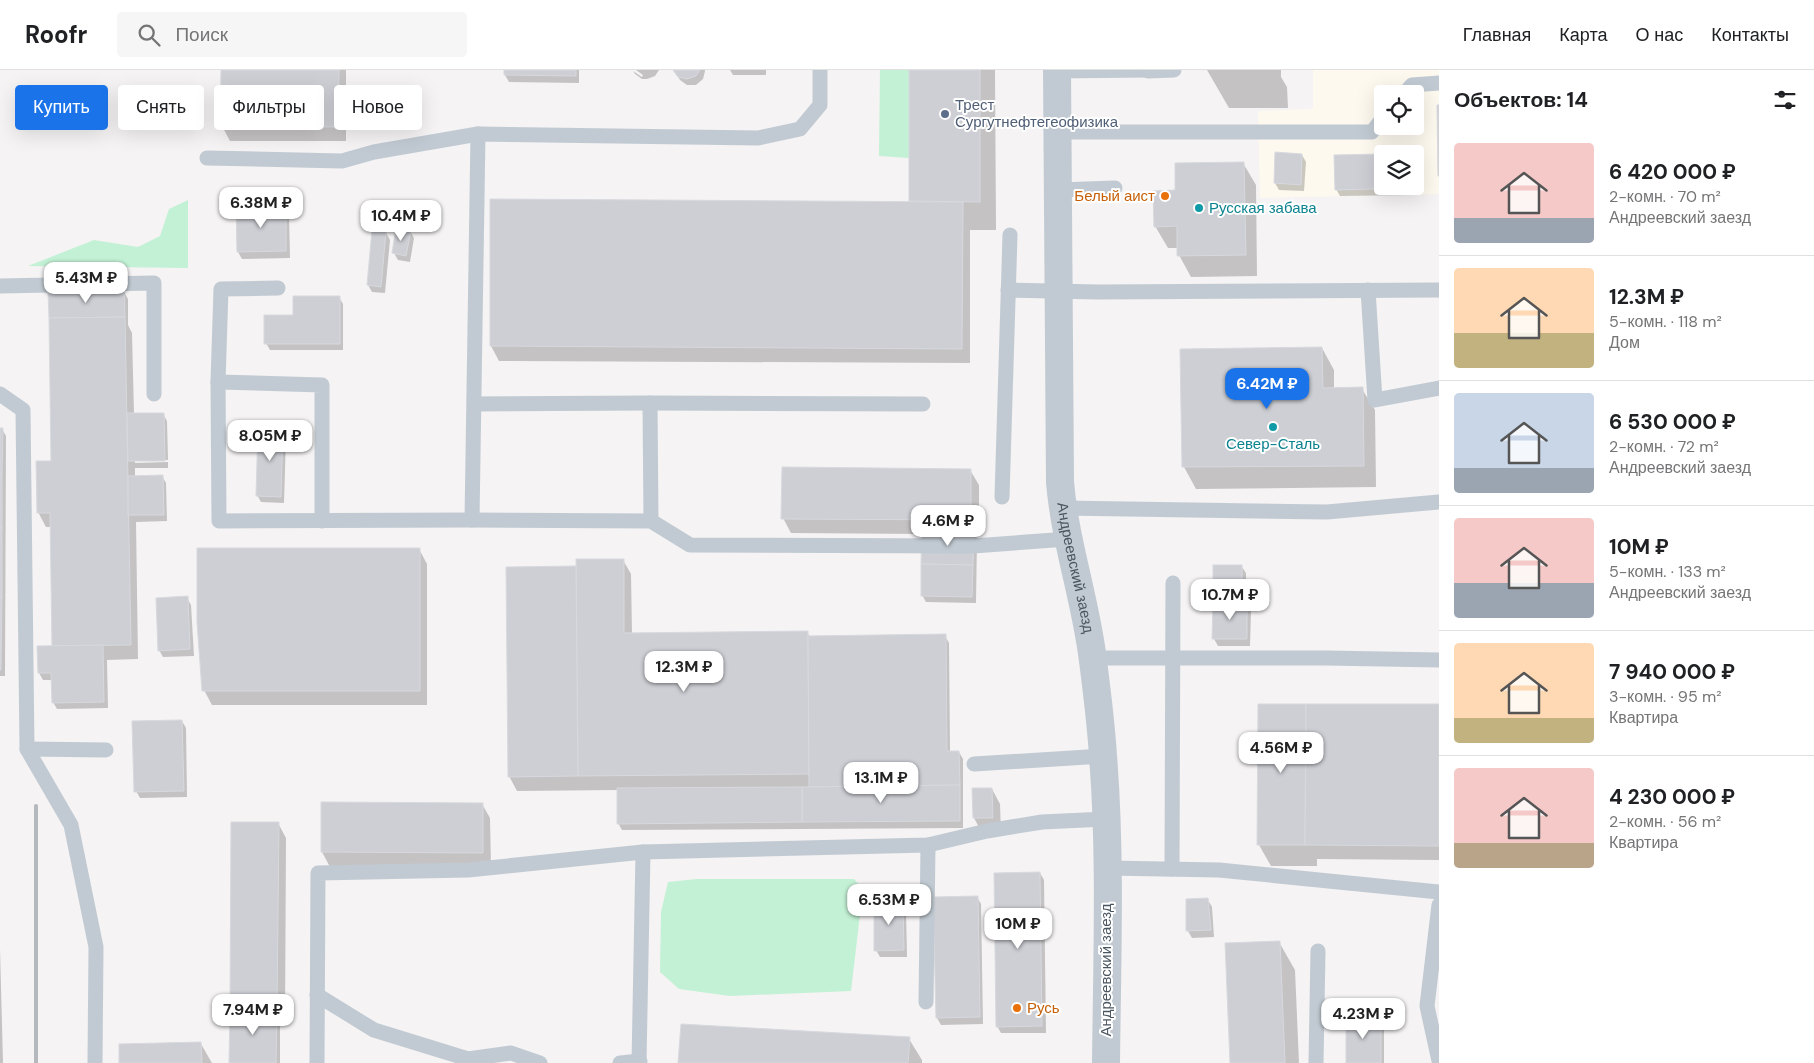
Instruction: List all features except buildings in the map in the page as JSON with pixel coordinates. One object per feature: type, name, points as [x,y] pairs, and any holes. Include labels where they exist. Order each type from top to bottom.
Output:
[{"type":"street","name":"Андреевский заезд","points":[[1057,70],[1060,482],[1062,508],[1093,658],[1103,756],[1107,868],[1106,1063]]},
{"type":"lane","points":[[207,158],[342,161],[374,152],[478,134],[758,138],[800,129],[820,105],[820,70]]},
{"type":"lane","points":[[1057,70],[1174,70]]},
{"type":"lane","points":[[1412,85],[1439,83]]},
{"type":"lane","points":[[1057,132],[1372,132],[1374,129]]},
{"type":"lane","points":[[472,520],[478,134]]},
{"type":"lane","points":[[1058,190],[1115,188]]},
{"type":"lane","points":[[1002,497],[1010,235]]},
{"type":"lane","points":[[0,286],[154,282],[154,394]]},
{"type":"lane","points":[[278,288],[221,289],[218,382],[219,521],[472,520],[650,522],[690,545],[973,546],[1068,540]]},
{"type":"lane","points":[[1008,290],[1098,292],[1439,290]]},
{"type":"lane","points":[[1368,290],[1375,400],[1439,388]]},
{"type":"lane","points":[[218,382],[322,385],[322,521]]},
{"type":"lane","points":[[0,394],[23,410],[27,749],[71,825],[96,947],[95,1063]]},
{"type":"lane","points":[[650,403],[650,522]]},
{"type":"lane","points":[[475,404],[923,404]]},
{"type":"lane","points":[[1062,508],[1327,512],[1439,502]]},
{"type":"lane","points":[[1172,869],[1173,583]]},
{"type":"lane","points":[[1093,658],[1439,660]]},
{"type":"lane","points":[[27,749],[106,750]]},
{"type":"lane","points":[[974,764],[1103,756]]},
{"type":"lane","points":[[317,1063],[318,873],[468,870],[643,852],[928,845],[987,831],[1042,822],[1106,819]]},
{"type":"lane","points":[[926,1002],[928,845]]},
{"type":"lane","points":[[620,1063],[640,1062],[643,852]]},
{"type":"lane","points":[[1107,868],[1219,870],[1439,892]]},
{"type":"lane","points":[[1439,904],[1427,1006],[1439,1062]]},
{"type":"lane","points":[[1316,1063],[1318,952]]},
{"type":"lane","points":[[317,995],[374,1030],[468,1059],[511,1053],[540,1063]]},
{"type":"shaded area","points":[[1313,70],[1439,70],[1439,194],[1424,194],[1424,145],[1374,145],[1374,195],[1394,195],[1260,198],[1258,111],[1313,109]]},
{"type":"green space","points":[[880,70],[909,70],[909,158],[879,156]]},
{"type":"green space","points":[[188,200],[188,268],[28,266],[94,240],[138,247],[160,236],[169,209]]},
{"type":"green space","points":[[697,879],[854,879],[863,889],[851,991],[730,996],[679,989],[660,972],[661,912],[668,882]]},
{"type":"railway","points":[[36,806],[36,1063]]},
{"type":"place","name":"Трест Сургутнефтегеофизика","points":[[945,114]]},
{"type":"place","name":"Белый аист","points":[[1165,196]]},
{"type":"place","name":"Русская забава","points":[[1199,208]]},
{"type":"place","name":"Север-Сталь","points":[[1273,427]]},
{"type":"place","name":"Русь","points":[[1017,1008]]}]
